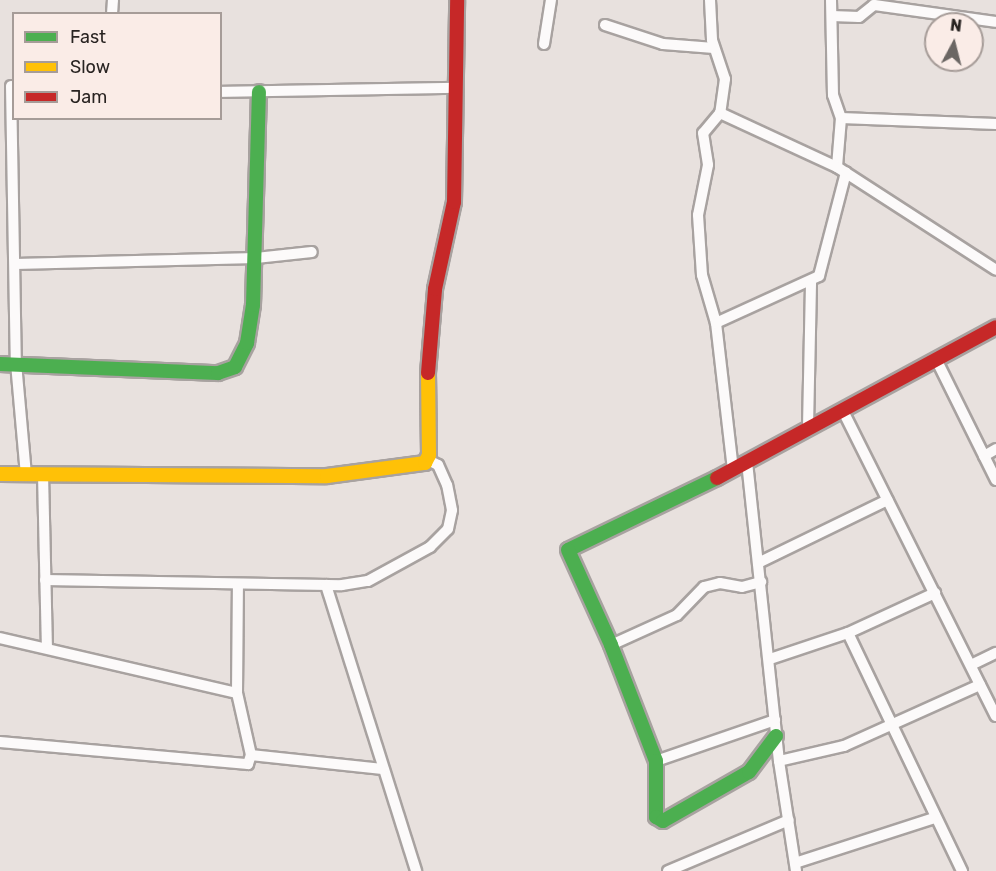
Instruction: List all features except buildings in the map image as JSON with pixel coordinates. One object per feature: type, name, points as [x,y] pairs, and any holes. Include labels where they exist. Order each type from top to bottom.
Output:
[{"type":"street","points":[[428,460],[428,350],[435,289],[454,202],[453,88],[457,0]]},
{"type":"street","points":[[544,44],[551,0]]},
{"type":"street","points":[[710,0],[714,48],[725,79],[720,113],[703,133],[708,165],[698,215],[702,275],[716,322],[733,470]]},
{"type":"street","points":[[716,322],[811,282],[819,276],[842,170],[841,118],[832,95],[831,0]]},
{"type":"street","points":[[832,16],[859,17],[874,5],[996,22]]},
{"type":"street","points":[[605,25],[663,44],[714,48]]},
{"type":"street","points":[[8,86],[15,264],[16,363],[26,474]]},
{"type":"street","points":[[222,92],[453,88]]},
{"type":"street","points":[[0,364],[227,372],[238,363],[246,343],[256,258],[259,92]]},
{"type":"street","points":[[720,113],[842,170],[996,270]]},
{"type":"street","points":[[841,118],[996,124]]},
{"type":"street","points":[[15,264],[256,258],[312,252]]},
{"type":"street","points":[[808,427],[811,282]]},
{"type":"street","points":[[776,736],[748,772],[663,820],[656,817],[656,761],[611,645],[568,550],[733,470],[808,427],[843,411],[996,327]]},
{"type":"street","points":[[936,359],[996,480]]},
{"type":"street","points":[[843,411],[996,716]]},
{"type":"street","points":[[984,456],[996,449]]},
{"type":"street","points":[[0,474],[327,476],[420,466],[428,460]]},
{"type":"street","points":[[45,580],[326,585],[368,580],[430,547],[448,529],[452,510],[447,485],[438,465],[428,460]]},
{"type":"street","points":[[747,462],[762,582],[779,761],[796,867],[934,818]]},
{"type":"street","points":[[43,474],[47,647]]},
{"type":"street","points":[[758,563],[888,500]]},
{"type":"street","points":[[611,645],[677,615],[704,587],[720,583],[742,587],[762,582]]},
{"type":"street","points":[[0,742],[248,764],[251,755],[237,693],[238,584]]},
{"type":"street","points":[[326,585],[382,769],[416,871]]},
{"type":"street","points":[[770,659],[848,633],[935,593]]},
{"type":"street","points":[[848,633],[889,725],[962,871]]},
{"type":"street","points":[[0,638],[47,647],[237,693]]},
{"type":"street","points":[[971,665],[996,653]]},
{"type":"street","points":[[779,761],[844,746],[980,684]]},
{"type":"street","points":[[656,761],[775,720]]},
{"type":"street","points":[[251,755],[382,769]]},
{"type":"street","points":[[669,871],[789,820]]},
{"type":"traffic: fast","points":[[0,364],[218,373],[235,367],[247,343],[253,305],[259,92]]},
{"type":"traffic: fast","points":[[717,478],[568,550],[611,645],[656,761],[656,817],[663,821],[749,772],[776,736]]},
{"type":"traffic: slow","points":[[0,474],[327,476],[425,463],[429,455],[428,373]]},
{"type":"traffic: jam","points":[[428,373],[435,289],[454,202],[457,0]]},
{"type":"traffic: jam","points":[[717,478],[996,327]]}]
